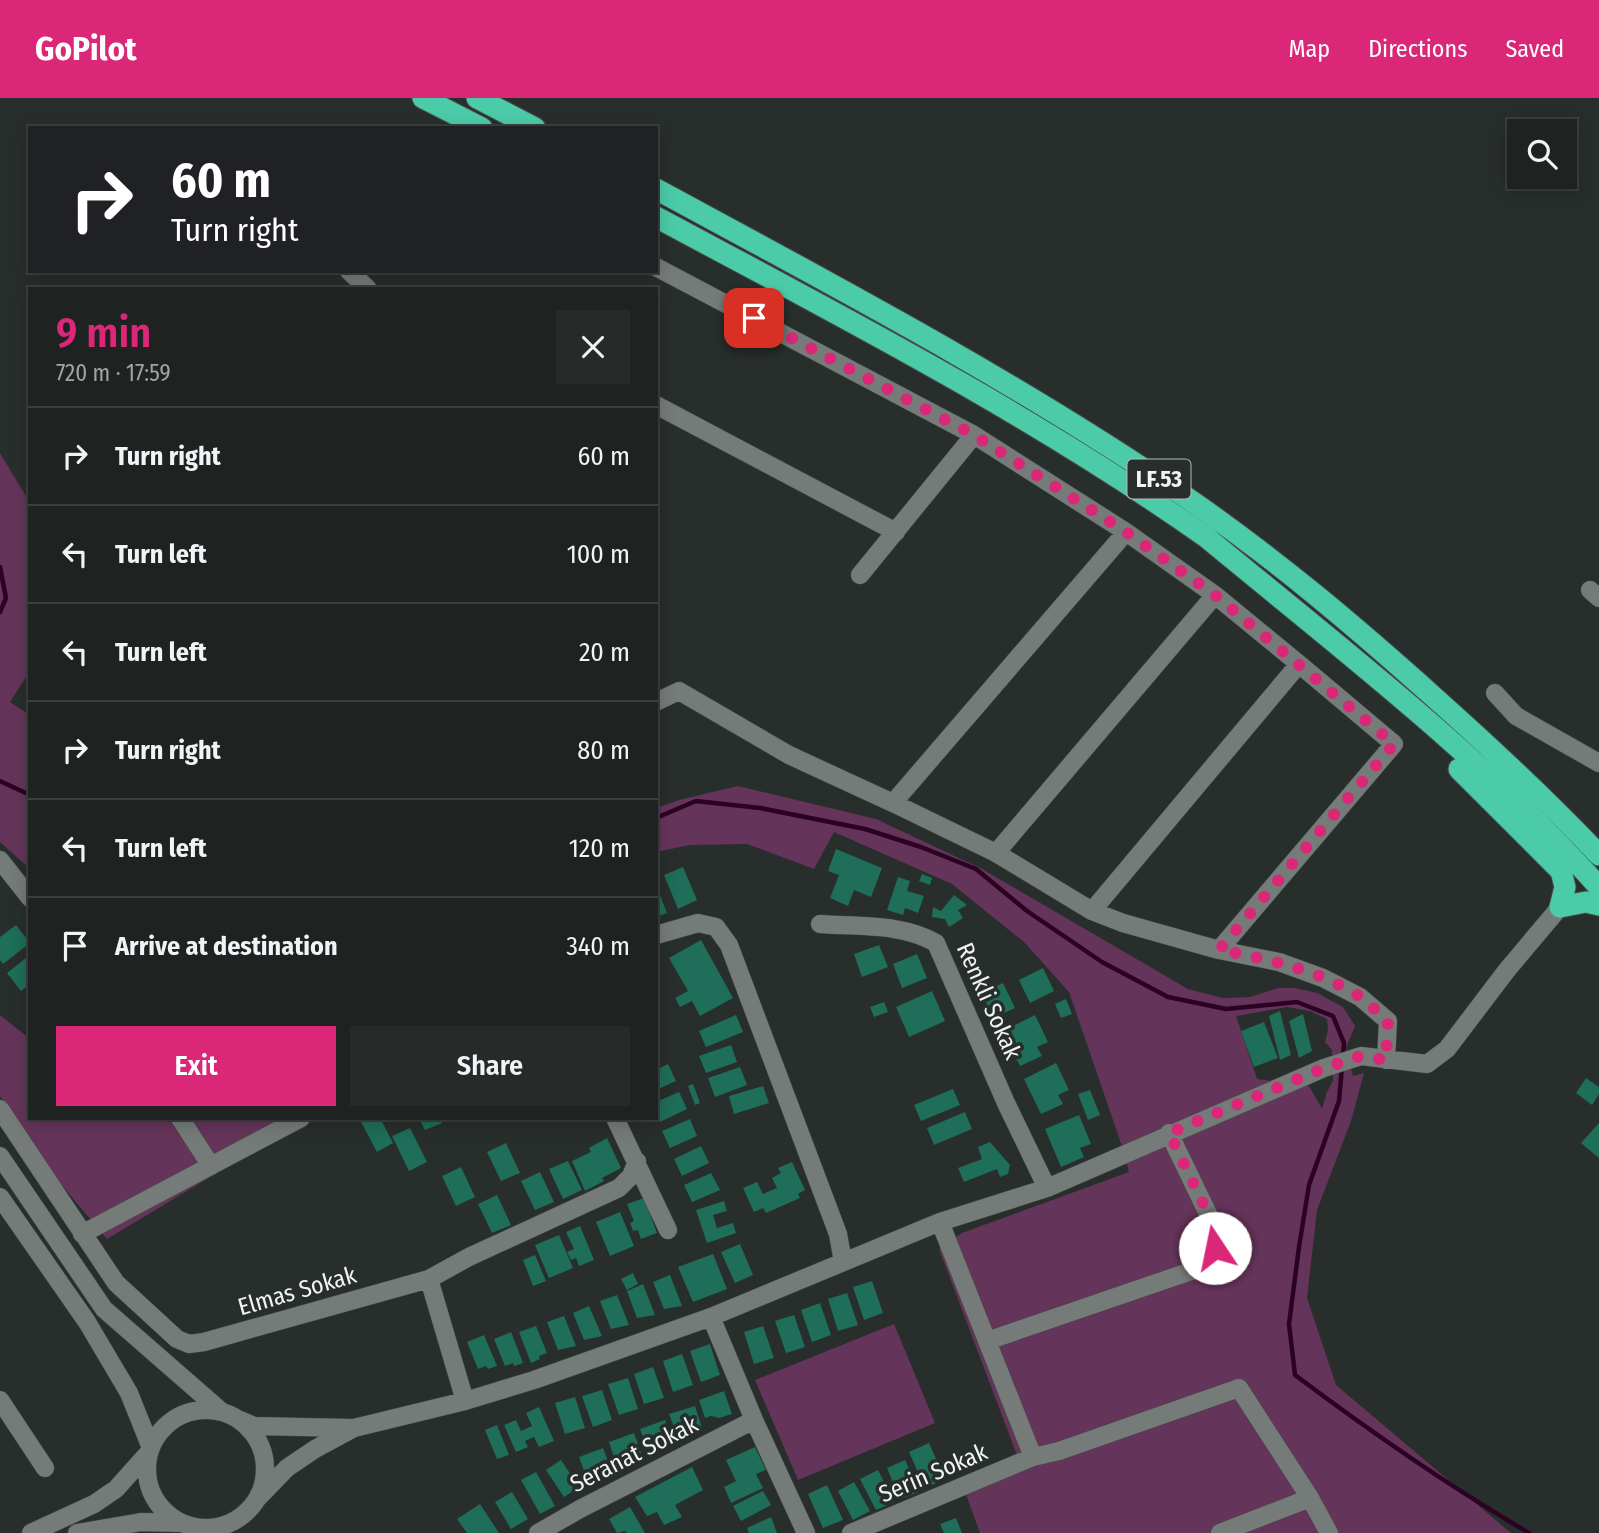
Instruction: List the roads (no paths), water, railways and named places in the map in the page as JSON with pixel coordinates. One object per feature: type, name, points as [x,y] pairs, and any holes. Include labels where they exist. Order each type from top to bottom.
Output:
[{"type":"highway","points":[[423,98],[478,126]]},
{"type":"highway","points":[[477,98],[531,126]]},
{"type":"highway","name":"LF.53","points":[[658,190],[957,355],[1074,425],[1192,501],[1271,559],[1373,643],[1480,738],[1597,849]]},
{"type":"highway","name":"LF.53","points":[[658,218],[1014,414],[1206,537],[1416,711],[1522,808],[1599,887]]},
{"type":"highway","points":[[1206,537],[1444,754],[1561,871],[1565,887],[1560,907],[1586,902],[1599,905]]},
{"type":"street","points":[[658,268],[974,435],[1126,532],[1215,595],[1394,744],[1219,950]]},
{"type":"street","points":[[351,273],[366,287]]},
{"type":"street","points":[[658,406],[896,532]]},
{"type":"street","points":[[860,575],[974,435]]},
{"type":"street","points":[[893,803],[1126,532]]},
{"type":"street","points":[[996,853],[1215,595]]},
{"type":"street","points":[[1092,911],[1299,664]]},
{"type":"street","points":[[658,701],[680,691],[789,755],[996,853],[1092,911],[1123,923],[1219,950],[1279,962],[1324,978],[1360,997],[1388,1021],[1386,1060]]},
{"type":"street","points":[[1495,693],[1516,716],[1599,763]]},
{"type":"street","points":[[0,860],[28,895]]},
{"type":"street","points":[[0,1197],[87,1322],[129,1393],[150,1450],[147,1468],[149,1485],[156,1500],[167,1513],[182,1522],[199,1528],[225,1525],[247,1512],[262,1491],[287,1468],[315,1449],[355,1428],[465,1401],[534,1380],[711,1317],[940,1222],[1047,1188],[1324,1068],[1361,1056],[1427,1064],[1447,1049],[1507,970],[1560,907]]},
{"type":"street","points":[[658,934],[698,923],[716,926],[729,945],[838,1234],[843,1262]]},
{"type":"street","name":"Renkli Sokak","points":[[820,924],[893,928],[919,933],[936,943],[1006,1103],[1047,1188]]},
{"type":"street","name":"Elmas Sokak","points":[[0,1110],[116,1283],[177,1339],[189,1343],[204,1342],[429,1279],[619,1188],[631,1176],[637,1161]]},
{"type":"street","points":[[181,1120],[211,1166]]},
{"type":"street","points":[[82,1234],[297,1120]]},
{"type":"street","points":[[616,1120],[668,1230]]},
{"type":"street","points":[[987,1341],[1203,1267],[1215,1248],[1212,1222],[1169,1133]]},
{"type":"street","points":[[0,1156],[104,1309],[251,1431],[261,1446],[265,1464],[264,1481],[258,1498]]},
{"type":"street","points":[[21,1188],[43,1174]]},
{"type":"street","points":[[940,1222],[1034,1457]]},
{"type":"street","points":[[429,1279],[465,1401]]},
{"type":"street","points":[[711,1317],[754,1420],[806,1533]]},
{"type":"street","name":"Serin Sokak","points":[[851,1533],[1034,1457],[1059,1451],[1240,1388],[1310,1498]]},
{"type":"street","points":[[0,1400],[45,1468]]},
{"type":"street","points":[[31,1533],[94,1504],[116,1489],[172,1421],[196,1412],[230,1416],[254,1426],[355,1428]]},
{"type":"street","name":"Seranat Sokak","points":[[538,1533],[754,1420]]},
{"type":"street","points":[[1220,1533],[1310,1498],[1329,1533]]},
{"type":"street","points":[[77,1533],[141,1522],[182,1522]]},
{"type":"waterway","points":[[0,567],[6,598],[0,612]]},
{"type":"waterway","points":[[0,781],[28,794]]},
{"type":"waterway","points":[[658,817],[696,801],[760,808],[865,829],[921,847],[976,869],[1027,911],[1102,962],[1168,997],[1226,1009],[1297,1002],[1333,1016],[1344,1043],[1343,1058]]},
{"type":"waterway","points":[[1342,1067],[1339,1101],[1309,1185],[1299,1247],[1289,1324],[1295,1375],[1410,1457],[1529,1533]]}]
